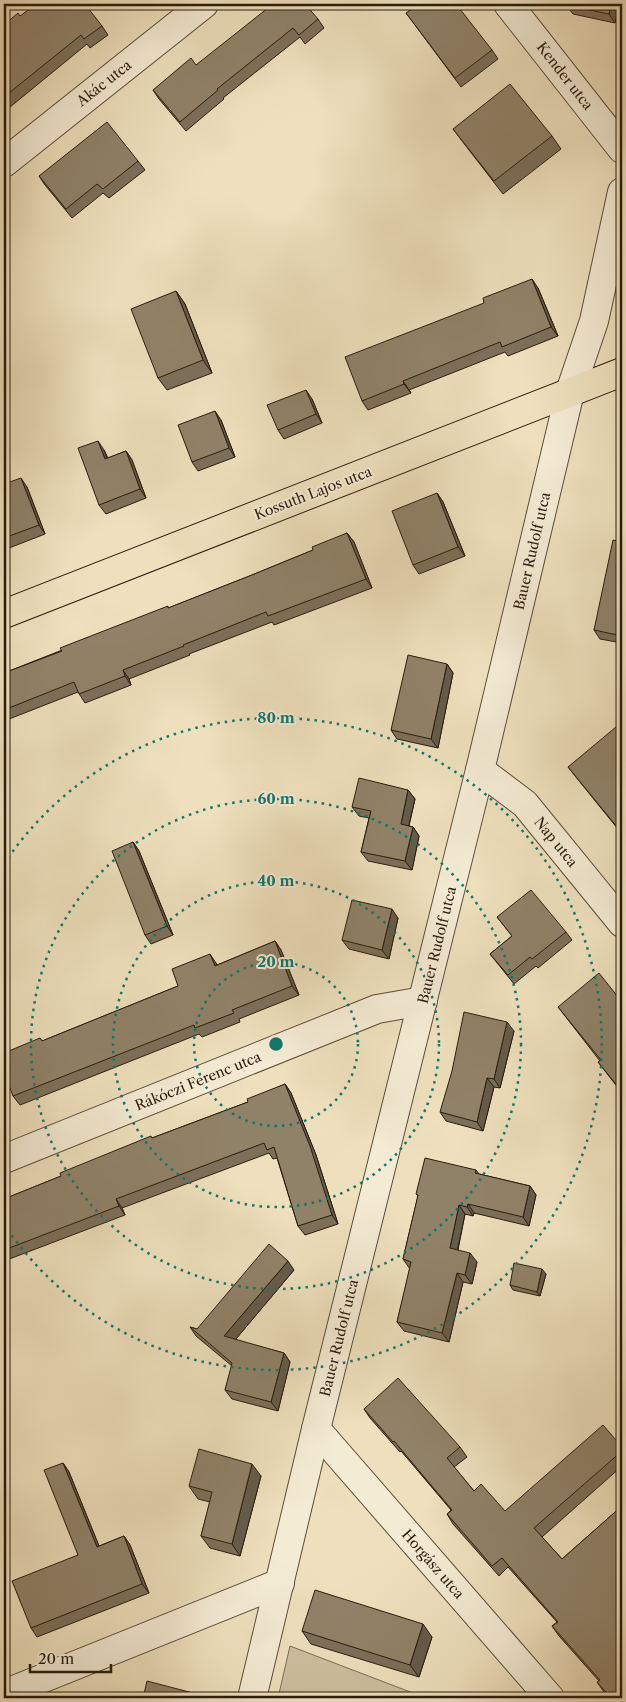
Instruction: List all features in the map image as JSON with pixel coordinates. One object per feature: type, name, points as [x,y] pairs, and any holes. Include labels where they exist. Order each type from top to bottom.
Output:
[{"type":"main road","name":"Kossuth Lajos utca","points":[[4,614],[622,372]]},
{"type":"street","name":"Akác utca","points":[[4,162],[204,4]]},
{"type":"street","name":"Kender utca","points":[[508,4],[622,149]]},
{"type":"street","name":"Bauer Rudolf utca","points":[[252,1698],[316,1429],[480,770],[570,392],[594,321],[622,192]]},
{"type":"street","name":"Nap utca","points":[[480,770],[525,804],[622,923]]},
{"type":"street","name":"Rákóczi Ferenc utca","points":[[4,1159],[377,1009],[423,1001]]},
{"type":"street","name":"Horgász utca","points":[[316,1429],[550,1698]]},
{"type":"street","points":[[4,1694],[280,1583]]},
{"type":"shaded area","points":[[290,1646],[426,1698],[278,1698]]},
{"type":"building","points":[[36,4],[85,4],[102,26],[84,39],[81,35],[4,97],[4,25],[18,13],[20,16]]},
{"type":"building","points":[[273,4],[305,4],[318,19],[299,35],[293,28],[217,89],[180,122],[153,90],[191,58],[196,65]]},
{"type":"building","points":[[419,4],[456,4],[492,50],[455,78],[406,13]]},
{"type":"building","points":[[566,4],[611,4],[609,14]]},
{"type":"building","points":[[510,84],[552,136],[494,181],[453,129]]},
{"type":"building","points":[[107,122],[138,161],[103,189],[97,184],[66,209],[39,176]]},
{"type":"building","points":[[532,279],[551,327],[502,347],[500,342],[403,381],[404,384],[362,401],[345,357],[484,303],[483,298]]},
{"type":"building","points":[[176,291],[203,360],[158,378],[131,309]]},
{"type":"building","points":[[306,390],[316,414],[278,430],[267,405]]},
{"type":"building","points":[[215,411],[229,448],[192,462],[178,425]]},
{"type":"building","points":[[98,441],[105,459],[126,451],[140,489],[99,505],[78,448]]},
{"type":"building","points":[[21,478],[39,525],[4,538],[4,484]]},
{"type":"building","points":[[437,493],[458,547],[413,565],[392,511]]},
{"type":"building","points":[[347,533],[366,579],[268,616],[266,612],[183,645],[123,670],[125,676],[79,694],[74,682],[4,710],[4,673],[62,651],[60,648],[252,575],[313,550],[312,547]]},
{"type":"building","points":[[613,540],[622,542],[622,636],[594,630]]},
{"type":"building","points":[[408,655],[447,664],[431,739],[391,730]]},
{"type":"building","points":[[616,727],[622,735],[622,833],[568,767]]},
{"type":"building","points":[[359,778],[408,790],[401,824],[413,827],[405,861],[361,852],[371,811],[352,807]]},
{"type":"building","points":[[133,842],[167,926],[145,935],[112,851]]},
{"type":"building","points":[[531,890],[566,932],[508,975],[490,954],[512,936],[497,917]]},
{"type":"building","points":[[352,900],[392,909],[382,950],[342,940]]},
{"type":"building","points":[[275,941],[292,986],[232,1010],[234,1013],[195,1028],[194,1025],[13,1096],[4,1072],[4,1053],[40,1038],[42,1041],[178,986],[172,969],[210,954],[215,966]]},
{"type":"building","points":[[599,973],[622,1002],[622,1087],[620,1089],[598,1062],[601,1060],[558,1007]]},
{"type":"building","points":[[464,1012],[507,1022],[494,1079],[487,1078],[477,1122],[440,1112],[452,1071]]},
{"type":"building","points":[[285,1084],[310,1146],[332,1215],[298,1226],[274,1147],[267,1150],[264,1143],[116,1199],[119,1206],[4,1250],[4,1199],[61,1176],[60,1173],[151,1136],[152,1138],[248,1102],[247,1099]]},
{"type":"building","points":[[425,1158],[476,1170],[475,1173],[530,1186],[523,1217],[468,1204],[467,1207],[459,1205],[450,1248],[470,1253],[465,1275],[457,1273],[442,1333],[397,1322],[411,1262],[403,1259]]},
{"type":"building","points":[[269,1244],[288,1261],[224,1336],[284,1353],[271,1402],[225,1390],[232,1363],[190,1327],[197,1329]]},
{"type":"building","points":[[514,1263],[542,1269],[537,1292],[510,1285]]},
{"type":"building","points":[[398,1378],[460,1447],[447,1458],[474,1491],[481,1484],[505,1511],[603,1425],[622,1447],[622,1451],[534,1528],[562,1559],[622,1506],[622,1698],[611,1698],[597,1682],[600,1680],[552,1626],[558,1622],[502,1558],[492,1566],[447,1514],[452,1510],[394,1441],[364,1409]]},
{"type":"building","points":[[199,1449],[252,1464],[232,1544],[201,1536],[212,1492],[189,1486]]},
{"type":"building","points":[[63,1463],[97,1547],[124,1536],[142,1584],[31,1628],[12,1581],[78,1555],[44,1470]]},
{"type":"building","points":[[315,1590],[423,1624],[410,1665],[302,1631]]},
{"type":"building","points":[[147,1681],[193,1693],[192,1698],[143,1698]]}]
